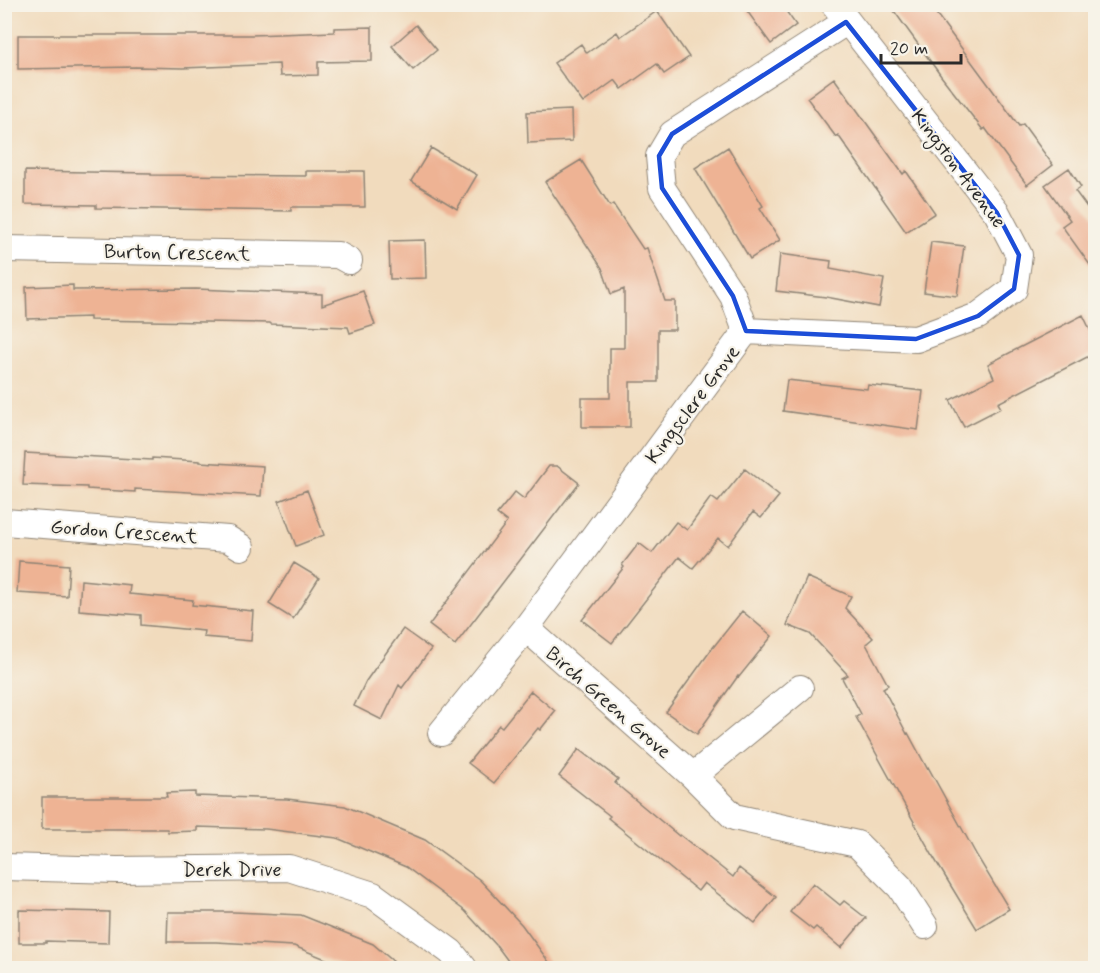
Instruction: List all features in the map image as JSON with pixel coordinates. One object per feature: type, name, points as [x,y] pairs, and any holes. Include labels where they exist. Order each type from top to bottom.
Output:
[{"type":"street","name":"Kingston Avenue","points":[[746,331],[916,339],[978,316],[1014,290],[1019,255],[997,213],[840,13]]},
{"type":"street","name":"Kingsclere Grove","points":[[441,733],[526,628],[746,331],[733,297],[662,188],[659,156],[672,134],[840,13]]},
{"type":"street","name":"Burton Crescent","points":[[4,249],[338,255],[349,261]]},
{"type":"street","name":"Gordon Crescent","points":[[4,522],[228,539],[241,547]]},
{"type":"street","name":"Birch Green Grove","points":[[526,628],[693,776],[734,817],[857,844],[900,887],[925,926]]},
{"type":"street","points":[[693,776],[800,688]]},
{"type":"street","name":"Derek Drive","points":[[4,867],[117,870],[289,868],[373,895],[451,952],[464,969]]},
{"type":"highlighted area","points":[[846,22],[997,213],[1019,255],[1014,289],[978,316],[916,339],[746,331],[733,296],[662,188],[659,156],[672,134]]},
{"type":"building","points":[[742,4],[781,4],[796,25],[771,44]]},
{"type":"building","points":[[889,4],[929,4],[1019,126],[1023,124],[1053,165],[1027,185],[985,128],[983,130],[941,76]]},
{"type":"building","points":[[657,11],[689,57],[664,74],[657,64],[622,89],[615,80],[583,103],[554,63],[581,44],[587,53],[617,32],[620,37]]},
{"type":"building","points":[[416,25],[437,50],[413,70],[392,46]]},
{"type":"building","points":[[372,27],[372,61],[318,62],[318,75],[280,76],[279,64],[183,68],[18,69],[18,35],[252,35],[334,32],[334,28]]},
{"type":"building","points":[[834,78],[903,174],[906,171],[935,213],[906,232],[838,135],[836,137],[807,98]]},
{"type":"building","points":[[571,110],[572,141],[528,143],[527,112]]},
{"type":"building","points":[[728,147],[763,206],[760,208],[780,240],[750,259],[695,168]]},
{"type":"building","points":[[431,148],[477,175],[457,209],[411,181]]},
{"type":"building","points":[[581,160],[610,206],[613,204],[643,249],[647,248],[665,301],[675,301],[675,330],[658,330],[658,382],[630,382],[630,427],[582,427],[582,398],[610,398],[610,348],[624,348],[624,289],[611,294],[602,268],[545,182]]},
{"type":"building","points":[[1069,168],[1081,187],[1075,191],[1095,218],[1095,272],[1062,226],[1070,220],[1045,185]]},
{"type":"building","points":[[25,171],[306,176],[306,171],[364,171],[365,207],[291,207],[291,211],[96,208],[96,205],[25,204]]},
{"type":"building","points":[[425,240],[426,278],[390,279],[389,241]]},
{"type":"building","points":[[931,242],[964,246],[957,296],[924,292]]},
{"type":"building","points":[[780,254],[831,261],[830,269],[884,279],[879,307],[776,291]]},
{"type":"building","points":[[73,285],[73,290],[196,289],[322,294],[322,305],[363,291],[375,325],[350,333],[348,327],[270,323],[90,320],[90,317],[27,319],[26,287]]},
{"type":"building","points":[[1083,315],[1095,340],[1095,353],[998,403],[1001,408],[964,427],[950,400],[994,378],[988,364]]},
{"type":"building","points":[[787,380],[867,389],[868,385],[923,391],[918,430],[783,411]]},
{"type":"building","points":[[25,453],[152,460],[152,458],[263,466],[261,496],[135,489],[135,492],[87,489],[87,487],[23,485]]},
{"type":"building","points":[[549,466],[557,466],[579,483],[455,645],[429,625],[507,522],[497,514],[515,492],[524,499]]},
{"type":"building","points":[[745,469],[779,496],[761,518],[753,512],[728,546],[718,538],[693,568],[679,557],[612,643],[582,620],[624,567],[622,565],[639,543],[652,553],[676,522],[687,530],[711,497],[718,502]]},
{"type":"building","points":[[307,490],[324,535],[296,546],[279,501]]},
{"type":"building","points":[[19,561],[69,565],[67,596],[17,593]]},
{"type":"building","points":[[294,563],[319,578],[293,619],[269,604]]},
{"type":"building","points":[[807,577],[851,596],[845,608],[873,638],[866,644],[888,685],[883,688],[907,734],[1009,909],[977,929],[934,858],[856,717],[861,714],[842,678],[848,675],[810,634],[787,625]]},
{"type":"building","points":[[81,580],[130,585],[129,594],[193,600],[192,605],[253,611],[251,641],[203,637],[204,631],[141,625],[141,615],[79,610]]},
{"type":"building","points":[[742,611],[772,636],[738,676],[697,734],[666,712]]},
{"type":"building","points":[[403,629],[431,649],[402,688],[399,685],[382,720],[354,706],[366,681]]},
{"type":"building","points":[[531,691],[555,711],[540,730],[538,728],[494,783],[468,763],[499,725],[502,727]]},
{"type":"building","points":[[579,749],[618,779],[615,783],[733,877],[739,868],[776,897],[755,923],[704,883],[698,891],[559,776]]},
{"type":"building","points":[[195,792],[195,796],[287,799],[345,806],[425,840],[480,880],[522,925],[554,969],[514,969],[497,946],[465,911],[406,867],[337,838],[266,829],[197,827],[197,831],[168,832],[167,829],[42,829],[42,797],[167,797],[166,793]]},
{"type":"building","points":[[813,883],[840,905],[844,901],[866,918],[841,948],[816,927],[813,930],[790,912]]},
{"type":"building","points":[[19,910],[109,912],[108,943],[46,941],[46,943],[19,943]]},
{"type":"building","points":[[168,912],[301,915],[373,944],[402,969],[350,969],[294,946],[167,942]]}]
